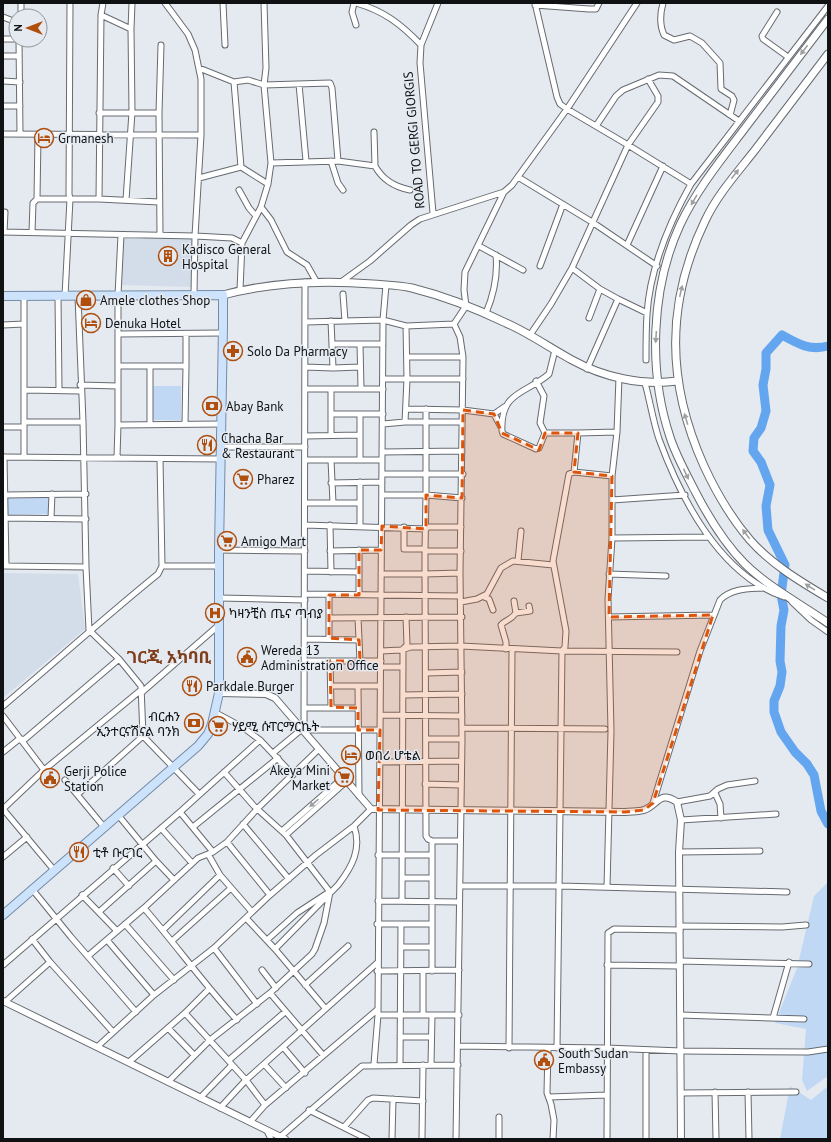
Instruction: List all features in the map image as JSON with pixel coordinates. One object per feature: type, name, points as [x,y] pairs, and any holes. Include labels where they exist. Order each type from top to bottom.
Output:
[{"type":"main road","points":[[828,19],[706,180],[680,224],[666,264],[657,315],[655,348],[658,384],[670,438],[706,513],[731,548],[766,586],[791,599],[828,623]]},
{"type":"main road","points":[[828,54],[728,184],[704,222],[688,264],[678,306],[675,350],[677,381],[686,421],[713,485],[726,508],[751,541],[791,576],[828,598]]},
{"type":"main road","points":[[3,296],[222,295],[259,286],[316,281],[412,288],[486,313],[530,335],[587,369],[645,383],[658,384],[677,381]]},
{"type":"main road","points":[[3,915],[203,741],[208,734],[216,714],[219,693],[219,550],[223,333],[222,295]]},
{"type":"street","points":[[59,390],[61,296],[69,232],[70,200],[68,194],[70,135],[70,3]]},
{"type":"street","points":[[99,199],[101,15],[103,3]]},
{"type":"street","points":[[126,200],[129,134],[132,112],[132,3]]},
{"type":"street","points":[[165,3],[188,34],[195,50],[201,79],[201,135],[195,236],[194,294]]},
{"type":"street","points":[[223,3],[225,45]]},
{"type":"street","points":[[240,290],[242,243],[261,207],[268,184],[271,163],[264,85],[266,68],[264,3]]},
{"type":"street","points":[[356,25],[352,12],[355,3],[376,9],[392,19],[421,45]]},
{"type":"street","name":"ROAD TO GERGI GIORGIS","points":[[341,282],[370,261],[410,225],[433,213],[420,63],[421,45],[438,3]]},
{"type":"street","points":[[599,3],[596,9],[535,4],[557,97],[560,104],[691,184]]},
{"type":"street","points":[[454,324],[466,306],[464,290],[465,272],[504,192],[518,177],[567,109],[637,3]]},
{"type":"street","points":[[663,3],[660,15],[664,35],[674,40],[690,36],[694,38],[702,43],[720,63],[721,89],[732,96],[734,100],[730,115]]},
{"type":"street","points":[[646,360],[647,314],[657,266],[679,204],[691,184],[739,120],[828,6]]},
{"type":"street","points":[[777,12],[762,36],[763,39],[788,57]]},
{"type":"street","points":[[101,15],[131,29]]},
{"type":"street","points":[[160,235],[159,113],[161,45]]},
{"type":"street","points":[[19,48],[20,134]]},
{"type":"street","points":[[3,56],[19,56]]},
{"type":"street","points":[[199,68],[234,82],[248,80],[264,85],[330,83],[332,88],[338,161]]},
{"type":"street","points":[[596,126],[616,96],[622,90],[659,75],[673,76],[739,120]]},
{"type":"street","points":[[530,335],[551,304],[572,268],[628,145],[658,102],[658,96],[648,79]]},
{"type":"street","points":[[3,82],[20,82]]},
{"type":"street","points":[[234,82],[241,167]]},
{"type":"street","points":[[299,84],[306,161]]},
{"type":"street","points":[[3,106],[20,106]]},
{"type":"street","points":[[99,114],[132,112],[159,113]]},
{"type":"street","points":[[374,132],[375,166],[378,172],[392,184],[410,190]]},
{"type":"street","points":[[3,134],[201,135]]},
{"type":"street","points":[[32,232],[33,203],[37,200],[38,135]]},
{"type":"street","points":[[331,161],[338,183],[343,190]]},
{"type":"street","points":[[271,163],[338,161],[375,166]]},
{"type":"street","points":[[627,245],[663,166]]},
{"type":"street","points":[[199,178],[241,167],[268,184]]},
{"type":"street","points":[[518,177],[592,222],[657,266]]},
{"type":"street","points":[[239,190],[249,208],[256,216]]},
{"type":"street","points":[[433,213],[455,209],[504,192]]},
{"type":"street","points":[[37,200],[99,199],[159,202]]},
{"type":"street","points":[[540,266],[563,204]]},
{"type":"street","points":[[261,207],[271,220],[287,252],[307,265],[316,281]]},
{"type":"street","points":[[5,212],[4,232],[69,232],[121,235],[195,236],[232,238],[242,243]]},
{"type":"street","points":[[117,457],[119,366],[118,295],[121,235]]},
{"type":"street","points":[[479,246],[523,270]]},
{"type":"street","points":[[486,313],[494,289],[496,277],[496,255]]},
{"type":"street","points":[[572,268],[600,289],[647,314]]},
{"type":"street","points":[[303,729],[305,708],[305,282]]},
{"type":"street","points":[[374,1064],[378,1013],[377,924],[382,618],[381,550],[383,474],[383,320],[386,285]]},
{"type":"street","points":[[589,318],[600,289]]},
{"type":"street","points":[[343,294],[345,321]]},
{"type":"street","points":[[24,296],[24,457]]},
{"type":"street","points":[[78,296],[80,388],[86,494],[86,567],[89,630],[119,658],[138,682],[141,691],[143,736],[199,794]]},
{"type":"street","points":[[587,369],[618,299]]},
{"type":"street","points":[[305,322],[331,320],[383,320],[406,326],[454,324]]},
{"type":"street","points":[[331,320],[332,368]]},
{"type":"street","points":[[3,325],[24,324]]},
{"type":"street","points":[[454,324],[460,337],[463,357],[460,573],[462,617],[462,739],[459,902],[459,1046],[456,1139]]},
{"type":"street","points":[[405,422],[407,409],[406,326]]},
{"type":"street","points":[[118,334],[223,333]]},
{"type":"street","points":[[185,424],[186,334]]},
{"type":"street","points":[[332,344],[383,344]]},
{"type":"street","points":[[360,344],[361,389]]},
{"type":"street","points":[[407,409],[463,410],[494,414],[504,407],[519,392],[549,374],[555,350]]},
{"type":"street","points":[[407,357],[463,357]]},
{"type":"street","points":[[119,366],[186,366]]},
{"type":"street","points":[[150,366],[150,424]]},
{"type":"street","points":[[305,367],[360,367]]},
{"type":"street","points":[[608,887],[611,731],[609,574],[612,538],[612,476],[617,432],[619,377]]},
{"type":"street","points":[[383,379],[463,379]]},
{"type":"street","points":[[536,382],[544,396],[540,424],[546,433]]},
{"type":"street","points":[[645,383],[659,438],[685,495],[709,537],[727,560],[751,580],[766,586],[777,594],[791,599],[811,620],[828,632]]},
{"type":"street","points":[[25,390],[59,390],[118,386]]},
{"type":"street","points":[[305,389],[383,388]]},
{"type":"street","points":[[331,389],[331,435]]},
{"type":"street","points":[[501,427],[504,407]]},
{"type":"street","points":[[426,409],[426,836],[428,839],[432,840],[460,841]]},
{"type":"street","points":[[331,414],[383,414]]},
{"type":"street","points":[[360,414],[360,460]]},
{"type":"street","points":[[494,414],[503,434],[536,449],[539,448],[546,433]]},
{"type":"street","points":[[3,427],[83,422]]},
{"type":"street","points":[[383,424],[405,422],[462,422]]},
{"type":"street","points":[[118,425],[222,424]]},
{"type":"street","points":[[546,433],[617,432]]},
{"type":"street","points":[[574,472],[578,433]]},
{"type":"street","points":[[305,436],[360,435]]},
{"type":"street","points":[[221,447],[305,447]]},
{"type":"street","points":[[382,452],[426,450],[462,451]]},
{"type":"street","points":[[86,567],[4,566],[5,518],[3,457],[221,459]]},
{"type":"street","points":[[3,706],[74,646],[89,630],[158,574],[162,566],[160,459]]},
{"type":"street","points":[[305,460],[382,460]]},
{"type":"street","points":[[331,460],[332,503]]},
{"type":"street","points":[[557,1048],[562,651],[565,647],[566,631],[553,565],[569,474],[574,472],[612,476]]},
{"type":"street","points":[[383,474],[462,474]]},
{"type":"street","points":[[331,482],[382,482]]},
{"type":"street","points":[[360,482],[360,526]]},
{"type":"street","points":[[4,493],[86,494]]},
{"type":"street","points":[[51,518],[52,494]]},
{"type":"street","points":[[382,495],[426,495],[462,498]]},
{"type":"street","points":[[612,500],[685,495]]},
{"type":"street","points":[[305,503],[360,503]]},
{"type":"street","points":[[5,518],[86,519]]},
{"type":"street","points":[[305,525],[426,528],[461,527]]},
{"type":"street","points":[[330,525],[331,572]]},
{"type":"street","points":[[404,527],[404,549],[461,551]]},
{"type":"street","points":[[518,561],[521,531]]},
{"type":"street","points":[[612,538],[709,537]]},
{"type":"street","points":[[219,550],[305,551]]},
{"type":"street","points":[[330,550],[381,550]]},
{"type":"street","points":[[359,550],[359,595]]},
{"type":"street","points":[[484,597],[501,568],[508,563],[518,561],[553,565]]},
{"type":"street","points":[[162,566],[219,566]]},
{"type":"street","points":[[305,571],[359,572]]},
{"type":"street","points":[[381,574],[460,573]]},
{"type":"street","points":[[609,574],[666,576]]},
{"type":"street","points":[[653,803],[713,615],[720,600],[724,595],[739,589],[766,586]]},
{"type":"street","points":[[219,598],[305,597],[328,594],[426,596],[461,599],[484,597],[489,599],[493,610]]},
{"type":"street","points":[[328,594],[329,638]]},
{"type":"street","points":[[514,601],[516,613]]},
{"type":"street","points":[[509,1048],[511,729],[509,649],[501,625],[503,622],[510,620],[516,613],[530,611],[530,606]]},
{"type":"street","points":[[609,617],[713,615]]},
{"type":"street","points":[[402,901],[403,649],[407,645],[406,617]]},
{"type":"street","points":[[329,618],[462,617]]},
{"type":"street","points":[[358,618],[360,661]]},
{"type":"street","points":[[54,870],[3,809],[44,770],[141,691],[219,624]]},
{"type":"street","points":[[305,639],[329,638],[359,640]]},
{"type":"street","points":[[381,651],[426,646],[461,646],[562,651],[677,652]]},
{"type":"street","points":[[3,752],[18,740],[21,740],[119,658]]},
{"type":"street","points":[[305,661],[360,661],[403,667]]},
{"type":"street","points":[[330,661],[331,707]]},
{"type":"street","points":[[427,673],[462,672]]},
{"type":"street","points":[[330,686],[380,686]]},
{"type":"street","points":[[358,686],[359,796]]},
{"type":"street","points":[[219,693],[251,693],[270,695],[282,704],[371,809],[510,812],[609,812],[644,810],[653,803],[664,798],[672,798],[677,802],[681,820],[679,852],[681,1139]]},
{"type":"street","points":[[404,695],[462,694]]},
{"type":"street","points":[[305,708],[358,708]]},
{"type":"street","points":[[216,714],[244,728],[260,740],[293,775]]},
{"type":"street","points":[[380,715],[462,716]]},
{"type":"street","points":[[3,716],[44,770]]},
{"type":"street","points":[[462,728],[605,729]]},
{"type":"street","points":[[273,753],[303,729],[380,730]]},
{"type":"street","points":[[78,794],[143,736]]},
{"type":"street","points":[[426,739],[462,739]]},
{"type":"street","points":[[3,965],[113,868],[180,812],[260,740]]},
{"type":"street","points":[[88,956],[144,908],[192,863],[202,855],[213,852],[227,842],[258,808],[319,749]]},
{"type":"street","points":[[193,827],[278,758]]},
{"type":"street","points":[[380,762],[461,761]]},
{"type":"street","points":[[168,1082],[210,1040],[257,1004],[295,972],[315,950],[324,923],[330,892],[286,835],[240,790],[224,772]]},
{"type":"street","points":[[282,831],[345,779]]},
{"type":"street","points":[[286,835],[345,779]]},
{"type":"street","points":[[65,780],[104,827]]},
{"type":"street","points":[[677,802],[700,799],[715,793],[718,789],[726,785],[755,781]]},
{"type":"street","points":[[425,784],[461,785]]},
{"type":"street","points":[[715,793],[720,804],[721,818]]},
{"type":"street","points":[[97,1047],[154,996],[214,948],[270,895],[307,863],[354,826],[371,809]]},
{"type":"street","points":[[180,812],[213,852]]},
{"type":"street","points":[[681,820],[776,814]]},
{"type":"street","points":[[118,815],[173,880]]},
{"type":"street","points":[[243,824],[289,879]]},
{"type":"street","points":[[275,949],[346,875],[355,854],[357,839],[354,826]]},
{"type":"street","points":[[161,828],[192,863]]},
{"type":"street","points":[[3,857],[27,837]]},
{"type":"street","points":[[432,840],[432,971]]},
{"type":"street","points":[[227,842],[270,895]]},
{"type":"street","points":[[679,852],[760,851]]},
{"type":"street","points":[[208,854],[220,875],[252,912]]},
{"type":"street","points":[[378,856],[432,855]]},
{"type":"street","points":[[100,911],[156,861]]},
{"type":"street","points":[[113,868],[129,886]]},
{"type":"street","points":[[163,930],[220,875]]},
{"type":"street","points":[[402,878],[432,878]]},
{"type":"street","points":[[460,886],[560,886],[787,892]]},
{"type":"street","points":[[172,940],[231,888]]},
{"type":"street","points":[[32,889],[55,919],[136,1012]]},
{"type":"street","points":[[267,940],[297,912],[330,892]]},
{"type":"street","points":[[82,895],[100,911],[117,931]]},
{"type":"street","points":[[378,901],[459,902]]},
{"type":"street","points":[[144,908],[172,940],[209,989],[237,1020]]},
{"type":"street","points":[[246,918],[275,949],[325,1008]]},
{"type":"street","points":[[125,924],[174,980]]},
{"type":"street","points":[[377,924],[432,924]]},
{"type":"street","points":[[400,1064],[401,924]]},
{"type":"street","points":[[607,1139],[606,1048],[608,933],[611,930],[782,928],[806,925]]},
{"type":"street","points":[[32,939],[50,962],[113,1032]]},
{"type":"street","points":[[107,940],[154,996]]},
{"type":"street","points":[[305,985],[348,946]]},
{"type":"street","points":[[400,947],[432,947]]},
{"type":"street","points":[[214,948],[257,1004]]},
{"type":"street","points":[[50,962],[4,1002],[282,1138],[309,1110],[359,1067],[374,1064],[458,1065]]},
{"type":"street","points":[[607,965],[789,962],[809,964]]},
{"type":"street","points":[[773,1018],[789,962]]},
{"type":"street","points":[[220,1108],[246,1080],[377,963]]},
{"type":"street","points":[[262,970],[276,988]]},
{"type":"street","points":[[377,971],[459,970]]},
{"type":"street","points":[[423,971],[423,1015]]},
{"type":"street","points":[[129,1062],[185,1013],[209,989]]},
{"type":"street","points":[[270,993],[301,1032],[323,1055]]},
{"type":"street","points":[[200,1098],[230,1063],[284,1012]]},
{"type":"street","points":[[185,1013],[246,1080],[265,1105]]},
{"type":"street","points":[[250,1122],[265,1105],[304,1073],[323,1055],[378,1013],[400,1015],[459,1015]]},
{"type":"street","points":[[431,1065],[432,1015]]},
{"type":"street","points":[[680,1015],[804,1019]]},
{"type":"street","points":[[168,1028],[194,1055]]},
{"type":"street","points":[[400,1037],[431,1037]]},
{"type":"street","points":[[459,1046],[509,1048],[606,1048],[681,1051],[808,1052],[828,1049]]},
{"type":"street","points":[[283,1047],[304,1073]]},
{"type":"street","points":[[548,1048],[547,1093],[554,1120],[553,1139]]},
{"type":"street","points":[[646,1050],[646,1139]]},
{"type":"street","points":[[264,1064],[286,1088]]},
{"type":"street","points":[[422,1139],[423,1065]]},
{"type":"street","points":[[715,1092],[716,1139]]},
{"type":"street","points":[[748,1092],[749,1139]]},
{"type":"street","points":[[681,1093],[796,1092]]},
{"type":"street","points":[[548,1097],[607,1095]]},
{"type":"street","points":[[344,1127],[368,1100],[393,1099],[423,1101]]},
{"type":"street","points":[[392,1139],[393,1099]]},
{"type":"street","points":[[309,1110],[367,1139]]},
{"type":"street","points":[[498,1117],[499,1139]]},
{"type":"street","points":[[267,1131],[271,1139]]},
{"type":"highlighted area","points":[[463,410],[494,414],[502,433],[539,450],[545,433],[578,433],[574,472],[612,476],[609,617],[713,615],[653,803],[644,810],[625,812],[378,810],[380,730],[358,730],[358,708],[331,707],[330,661],[360,661],[359,640],[329,638],[329,595],[359,595],[359,550],[381,550],[382,526],[426,529],[426,495],[462,498]]},
{"type":"shaded area","points":[[123,236],[192,238],[191,287],[122,285]]},
{"type":"shaded area","points":[[152,386],[181,386],[181,420],[152,420]]},
{"type":"shaded area","points":[[6,495],[50,495],[50,514],[7,515]]},
{"type":"shaded area","points":[[3,573],[78,574],[85,629],[3,698]]},
{"type":"shaded area","points":[[828,882],[828,1076],[807,1091],[802,1080],[806,1029],[775,1023],[797,968],[814,896]]},
{"type":"shaded area","points":[[790,1086],[811,1100],[828,1086],[828,1139],[780,1139]]},
{"type":"waterway","points":[[828,346],[815,348],[804,346],[782,335],[766,353],[766,369],[763,385],[766,411],[761,428],[754,438],[753,451],[761,462],[770,485],[766,506],[768,530],[785,565],[781,595],[784,610],[781,626],[780,661],[782,672],[780,686],[774,701],[774,712],[781,732],[814,775],[821,811],[828,824]]},
{"type":"place","name":"Grmanesh","points":[[44,138]]},
{"type":"place","name":"Kadisco General Hospital","points":[[168,256]]},
{"type":"place","name":"Amele clothes Shop","points":[[86,300]]},
{"type":"place","name":"Denuka Hotel","points":[[91,323]]},
{"type":"place","name":"Solo Da Pharmacy","points":[[233,351]]},
{"type":"place","name":"Abay Bank","points":[[212,406]]},
{"type":"place","name":"Chacha Bar & Restaurant","points":[[207,445]]},
{"type":"place","name":"Pharez","points":[[243,479]]},
{"type":"place","name":"Amigo Mart","points":[[227,541]]},
{"type":"place","name":"ካዛንቺስ ጤና ጣብያ","points":[[215,613]]},
{"type":"place","name":"Wereda 13 Administration Office","points":[[247,657]]},
{"type":"place","name":"Parkdale Burger","points":[[192,686]]},
{"type":"place","name":"ብርሐን ኢንተርናሽናል ባንክ","points":[[194,723]]},
{"type":"place","name":"ሃይሚ ሱፐርማርኬት","points":[[218,726]]},
{"type":"place","name":"ወበሪ ሆቴል","points":[[351,755]]},
{"type":"place","name":"Akeya Mini Market","points":[[344,777]]},
{"type":"place","name":"Gerji Police Station","points":[[50,778]]},
{"type":"place","name":"ቲቶ ቡርገር","points":[[79,852]]},
{"type":"place","name":"South Sudan Embassy","points":[[544,1060]]},
{"type":"district","name":"ገርጂ አካባቢ","points":[[169,657]]}]
